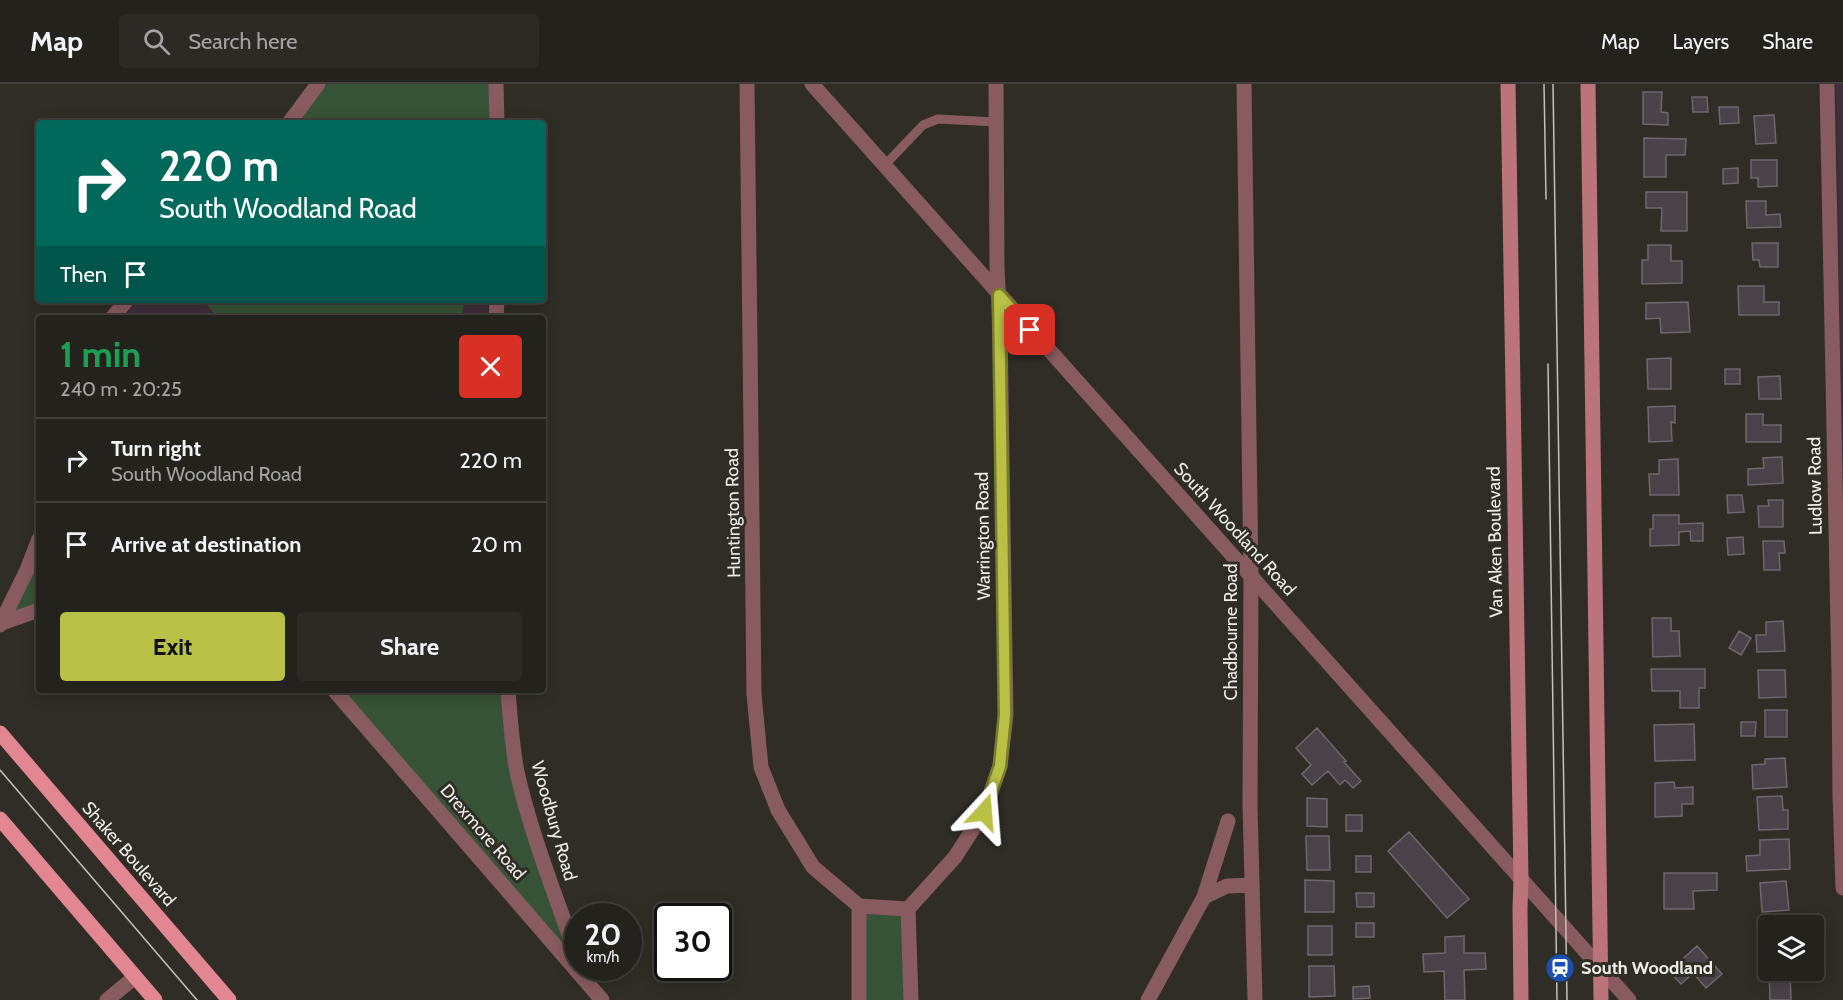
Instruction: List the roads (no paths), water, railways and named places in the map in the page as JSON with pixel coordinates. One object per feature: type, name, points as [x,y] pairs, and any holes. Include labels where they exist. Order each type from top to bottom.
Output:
[{"type":"main road","name":"Van Aken Boulevard","points":[[1508,84],[1521,1000]]},
{"type":"main road","points":[[1588,84],[1601,1000]]},
{"type":"main road","name":"Shaker Boulevard","points":[[0,733],[229,1000]]},
{"type":"main road","points":[[0,819],[155,1000]]},
{"type":"street","points":[[292,120],[318,84]]},
{"type":"street","points":[[496,84],[497,120]]},
{"type":"street","name":"Huntington Road","points":[[747,84],[754,694],[761,767],[778,810],[813,867],[859,906]]},
{"type":"street","name":"South Woodland Road","points":[[812,84],[1629,1000]]},
{"type":"street","name":"Warrington Road","points":[[908,909],[955,858],[984,812],[1000,766],[1005,715],[996,84]]},
{"type":"street","name":"Chadbourne Road","points":[[1244,84],[1251,576],[1250,805],[1255,1000]]},
{"type":"street","name":"Ludlow Road","points":[[1827,84],[1843,888]]},
{"type":"street","points":[[114,315],[124,303]]},
{"type":"street","points":[[1,624],[36,547]]},
{"type":"street","points":[[1,624],[36,611]]},
{"type":"street","name":"Drexmore Road","points":[[337,693],[564,952]]},
{"type":"street","name":"Woodbury Road","points":[[508,693],[517,772],[536,838],[564,919]]},
{"type":"street","points":[[1148,1000],[1204,897],[1228,821]]},
{"type":"street","points":[[1204,897],[1227,886],[1252,885]]},
{"type":"street","points":[[860,1000],[859,906],[908,909],[910,1000]]},
{"type":"street","points":[[107,1000],[135,976]]},
{"type":"street","name":"Drexmore Road","points":[[588,981],[602,1000]]},
{"type":"lane","points":[[884,166],[923,125],[938,118],[996,122]]},
{"type":"tram line","points":[[1544,84],[1546,199]]},
{"type":"tram line","points":[[1553,84],[1567,1000]]},
{"type":"tram line","points":[[1548,364],[1557,1000]]},
{"type":"tram line","points":[[0,770],[197,1000]]},
{"type":"place","name":"South Woodland","points":[[1560,968]]}]
